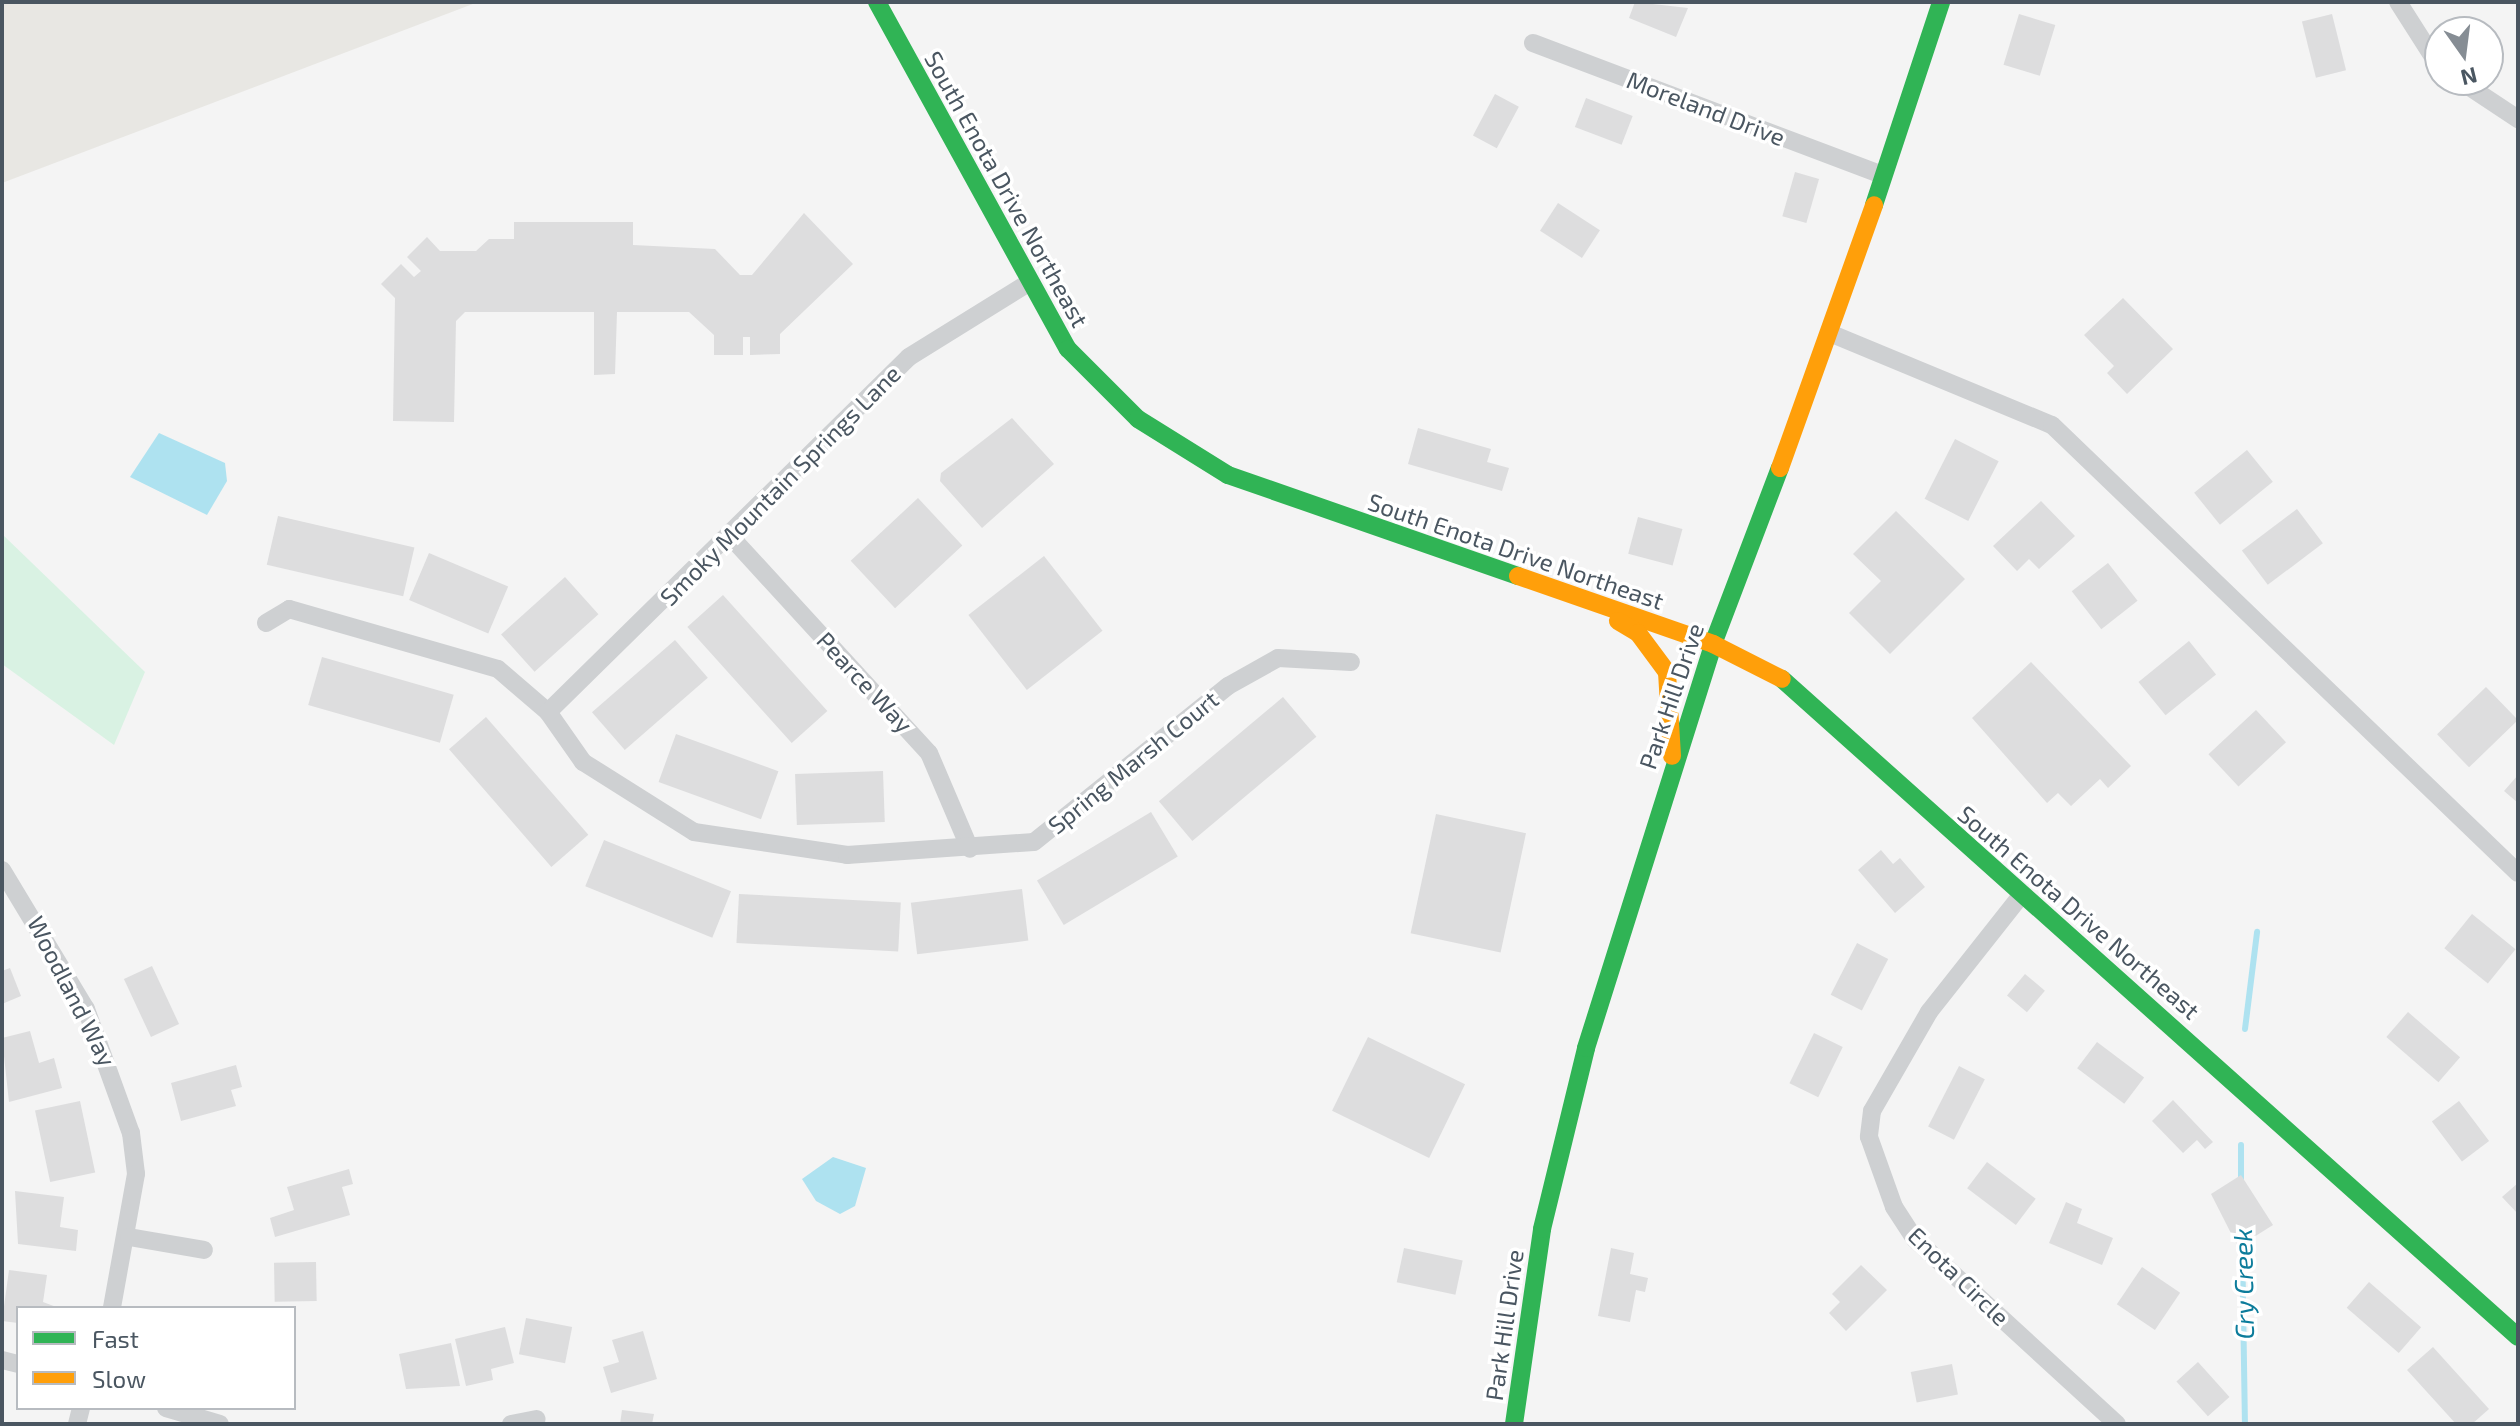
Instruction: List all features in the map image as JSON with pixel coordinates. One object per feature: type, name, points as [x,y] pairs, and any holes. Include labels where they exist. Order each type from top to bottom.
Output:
[{"type":"main road","name":"South Enota Drive Northeast","points":[[877,2],[1068,349],[1175,446],[1228,475],[1591,605],[1713,644],[1779,677],[2019,898],[2068,929],[2518,1337]]},
{"type":"main road","name":"Park Hill Drive","points":[[1514,1424],[1542,1229],[1567,1123],[1673,766],[1713,644],[1832,334],[1879,174],[1941,2]]},
{"type":"main road","points":[[1591,605],[1638,633],[1667,672],[1673,766]]},
{"type":"street","points":[[2398,2],[2424,43]]},
{"type":"street","name":"Moreland Drive","points":[[1533,43],[1879,174]]},
{"type":"street","points":[[2483,96],[2518,119]]},
{"type":"street","name":"Smoky Mountain Springs Lane","points":[[548,712],[909,357],[1030,282]]},
{"type":"street","points":[[1832,334],[2052,425],[2518,873]]},
{"type":"street","name":"Pearce Way","points":[[730,536],[929,753],[970,849]]},
{"type":"street","name":"Spring Marsh Court","points":[[266,623],[289,609],[375,629],[498,669],[548,712],[583,762],[694,832],[847,855],[970,849],[1034,842],[1228,686],[1278,658],[1351,662]]},
{"type":"street","name":"Woodland Way","points":[[2,870],[27,902],[115,1071],[136,1174],[129,1237],[112,1306]]},
{"type":"street","name":"Enota Circle","points":[[2019,898],[1929,1012],[1872,1111],[1869,1137],[1894,1207],[1915,1239],[2117,1424]]},
{"type":"street","points":[[129,1237],[204,1250]]},
{"type":"street","points":[[173,1410],[220,1424]]},
{"type":"street","points":[[511,1424],[537,1419]]},
{"type":"shaded area","points":[[2,2],[478,2],[2,183]]},
{"type":"green space","points":[[2,534],[145,672],[114,745],[2,664]]},
{"type":"water","points":[[159,433],[225,463],[227,481],[207,515],[130,477]]},
{"type":"water","points":[[833,1157],[866,1168],[855,1206],[840,1214],[816,1201],[802,1179]]},
{"type":"building","points":[[1635,2],[1688,8],[1676,37],[1629,18]]},
{"type":"building","points":[[2019,14],[2055,25],[2040,76],[2004,65]]},
{"type":"building","points":[[2332,14],[2346,70],[2316,78],[2302,21]]},
{"type":"building","points":[[1495,94],[1519,107],[1497,148],[1473,135]]},
{"type":"building","points":[[1586,98],[1633,116],[1622,145],[1575,127]]},
{"type":"building","points":[[1795,172],[1819,179],[1806,223],[1782,216]]},
{"type":"building","points":[[1558,203],[1600,230],[1582,258],[1540,231]]},
{"type":"building","points":[[804,213],[853,264],[780,334],[780,354],[750,355],[750,337],[743,337],[743,355],[714,355],[714,335],[689,312],[617,312],[615,374],[594,375],[594,312],[465,312],[456,321],[454,422],[393,421],[395,298],[381,284],[401,264],[414,277],[421,271],[407,257],[427,237],[440,251],[476,251],[489,239],[514,239],[514,222],[633,222],[633,245],[715,249],[740,275],[752,275]]},
{"type":"building","points":[[2123,298],[2173,349],[2127,394],[2107,373],[2114,366],[2084,335]]},
{"type":"building","points":[[1012,418],[1054,464],[982,528],[940,481],[941,473]]},
{"type":"building","points":[[1418,428],[1491,449],[1487,462],[1509,468],[1502,491],[1408,464]]},
{"type":"building","points":[[1955,439],[1999,461],[1968,521],[1925,499]]},
{"type":"building","points":[[2247,450],[2273,482],[2220,525],[2194,493]]},
{"type":"building","points":[[918,498],[962,546],[895,608],[851,561]]},
{"type":"building","points":[[2041,501],[2075,536],[2039,569],[2029,559],[2017,571],[1993,546]]},
{"type":"building","points":[[2297,509],[2323,543],[2268,585],[2242,551]]},
{"type":"building","points":[[1896,511],[1965,579],[1890,654],[1849,613],[1881,581],[1853,554]]},
{"type":"building","points":[[278,516],[414,547],[403,596],[267,565]]},
{"type":"building","points":[[1638,517],[1682,529],[1673,566],[1628,554]]},
{"type":"building","points":[[429,553],[508,587],[488,634],[409,600]]},
{"type":"building","points":[[1044,556],[1102,631],[1027,690],[968,615]]},
{"type":"building","points":[[2108,563],[2138,601],[2101,629],[2072,591]]},
{"type":"building","points":[[565,577],[598,614],[535,672],[501,635]]},
{"type":"building","points":[[723,595],[827,711],[792,743],[687,627]]},
{"type":"building","points":[[675,640],[708,678],[625,750],[592,712]]},
{"type":"building","points":[[2189,641],[2216,674],[2166,715],[2138,682]]},
{"type":"building","points":[[322,657],[454,695],[440,743],[308,705]]},
{"type":"building","points":[[2031,662],[2131,766],[2108,788],[2100,779],[2071,806],[2058,793],[2047,803],[1972,718]]},
{"type":"building","points":[[2486,687],[2518,720],[2469,767],[2437,734]]},
{"type":"building","points":[[1283,697],[1316,737],[1192,841],[1159,801]]},
{"type":"building","points":[[2256,710],[2286,742],[2238,787],[2208,754]]},
{"type":"building","points":[[486,717],[588,835],[551,867],[449,749]]},
{"type":"building","points":[[676,734],[778,771],[761,819],[659,782]]},
{"type":"building","points":[[883,771],[885,822],[797,825],[795,774]]},
{"type":"building","points":[[2518,775],[2518,803],[2504,791]]},
{"type":"building","points":[[1151,812],[1178,857],[1064,925],[1037,881]]},
{"type":"building","points":[[1436,814],[1526,833],[1501,952],[1411,933]]},
{"type":"building","points":[[604,840],[731,891],[712,938],[585,886]]},
{"type":"building","points":[[1881,850],[1893,864],[1900,858],[1925,887],[1895,913],[1858,870]]},
{"type":"building","points":[[1022,889],[1028,941],[917,954],[911,903]]},
{"type":"building","points":[[739,894],[901,902],[898,951],[736,943]]},
{"type":"building","points":[[2472,914],[2516,949],[2488,983],[2444,948]]},
{"type":"building","points":[[1857,943],[1888,959],[1862,1011],[1831,995]]},
{"type":"building","points":[[152,966],[179,1024],[151,1037],[124,979]]},
{"type":"building","points":[[10,968],[21,996],[2,1004],[2,971]]},
{"type":"building","points":[[2025,974],[2045,991],[2027,1012],[2007,995]]},
{"type":"building","points":[[2408,1012],[2460,1057],[2438,1082],[2386,1037]]},
{"type":"building","points":[[30,1031],[39,1063],[54,1058],[62,1088],[9,1102],[2,1038]]},
{"type":"building","points":[[1814,1033],[1843,1047],[1818,1097],[1789,1083]]},
{"type":"building","points":[[1368,1037],[1465,1084],[1429,1158],[1332,1111]]},
{"type":"building","points":[[2097,1042],[2144,1078],[2124,1104],[2077,1068]]},
{"type":"building","points":[[236,1065],[242,1087],[231,1090],[236,1106],[181,1121],[171,1083]]},
{"type":"building","points":[[1959,1066],[1985,1079],[1954,1140],[1928,1127]]},
{"type":"building","points":[[2173,1100],[2213,1142],[2205,1149],[2197,1140],[2183,1153],[2152,1121]]},
{"type":"building","points":[[80,1101],[95,1172],[50,1182],[35,1111]]},
{"type":"building","points":[[2459,1101],[2489,1141],[2462,1161],[2432,1121]]},
{"type":"building","points":[[1987,1162],[2036,1199],[2016,1225],[1967,1188]]},
{"type":"building","points":[[349,1169],[353,1184],[342,1187],[350,1215],[275,1237],[270,1218],[294,1210],[287,1187]]},
{"type":"building","points":[[2241,1175],[2273,1225],[2238,1247],[2211,1194]]},
{"type":"building","points":[[2518,1183],[2518,1214],[2502,1197]]},
{"type":"building","points":[[15,1191],[64,1197],[60,1227],[78,1230],[76,1251],[18,1244]]},
{"type":"building","points":[[2066,1202],[2082,1209],[2077,1223],[2113,1238],[2102,1265],[2049,1243]]},
{"type":"building","points":[[1404,1248],[1463,1260],[1455,1295],[1397,1282]]},
{"type":"building","points":[[1611,1248],[1634,1253],[1630,1274],[1648,1278],[1645,1292],[1636,1290],[1630,1322],[1598,1316]]},
{"type":"building","points":[[316,1262],[317,1301],[275,1302],[274,1263]]},
{"type":"building","points":[[1861,1265],[1887,1290],[1846,1331],[1829,1313],[1840,1302],[1832,1294]]},
{"type":"building","points":[[2142,1267],[2180,1293],[2155,1330],[2117,1304]]},
{"type":"building","points":[[9,1270],[47,1275],[43,1302],[54,1306],[16,1306],[16,1323],[2,1321]]},
{"type":"building","points":[[2369,1282],[2421,1327],[2399,1353],[2347,1308]]},
{"type":"building","points":[[526,1318],[572,1327],[565,1363],[519,1354]]},
{"type":"building","points":[[505,1327],[514,1363],[491,1369],[493,1380],[466,1386],[455,1339]]},
{"type":"building","points":[[643,1331],[657,1379],[611,1393],[603,1367],[619,1362],[612,1340]]},
{"type":"building","points":[[451,1343],[460,1386],[406,1389],[399,1354]]},
{"type":"building","points":[[2433,1347],[2489,1409],[2472,1424],[2456,1424],[2407,1370]]},
{"type":"building","points":[[2198,1362],[2229,1397],[2208,1416],[2176,1381]]},
{"type":"building","points":[[1952,1364],[1958,1394],[1917,1402],[1911,1372]]},
{"type":"building","points":[[622,1410],[654,1414],[652,1424],[620,1424]]},
{"type":"waterway","name":"Cry Creek","points":[[2245,1029],[2257,932]]},
{"type":"waterway","name":"Cry Creek","points":[[2241,1145],[2241,1181]]},
{"type":"waterway","name":"Cry Creek","points":[[2242,1236],[2245,1424]]},
{"type":"traffic: fast","points":[[877,2],[1068,349],[1138,419],[1228,475],[1518,576]]},
{"type":"traffic: fast","points":[[1874,205],[1941,2]]},
{"type":"traffic: fast","points":[[1514,1424],[1542,1229],[1586,1048],[1713,644],[1780,468]]},
{"type":"traffic: fast","points":[[1782,679],[2518,1337]]},
{"type":"traffic: slow","points":[[1780,468],[1874,205]]},
{"type":"traffic: slow","points":[[1518,576],[1713,644],[1782,679]]},
{"type":"traffic: slow","points":[[1618,621],[1638,633],[1667,672],[1672,756]]}]
